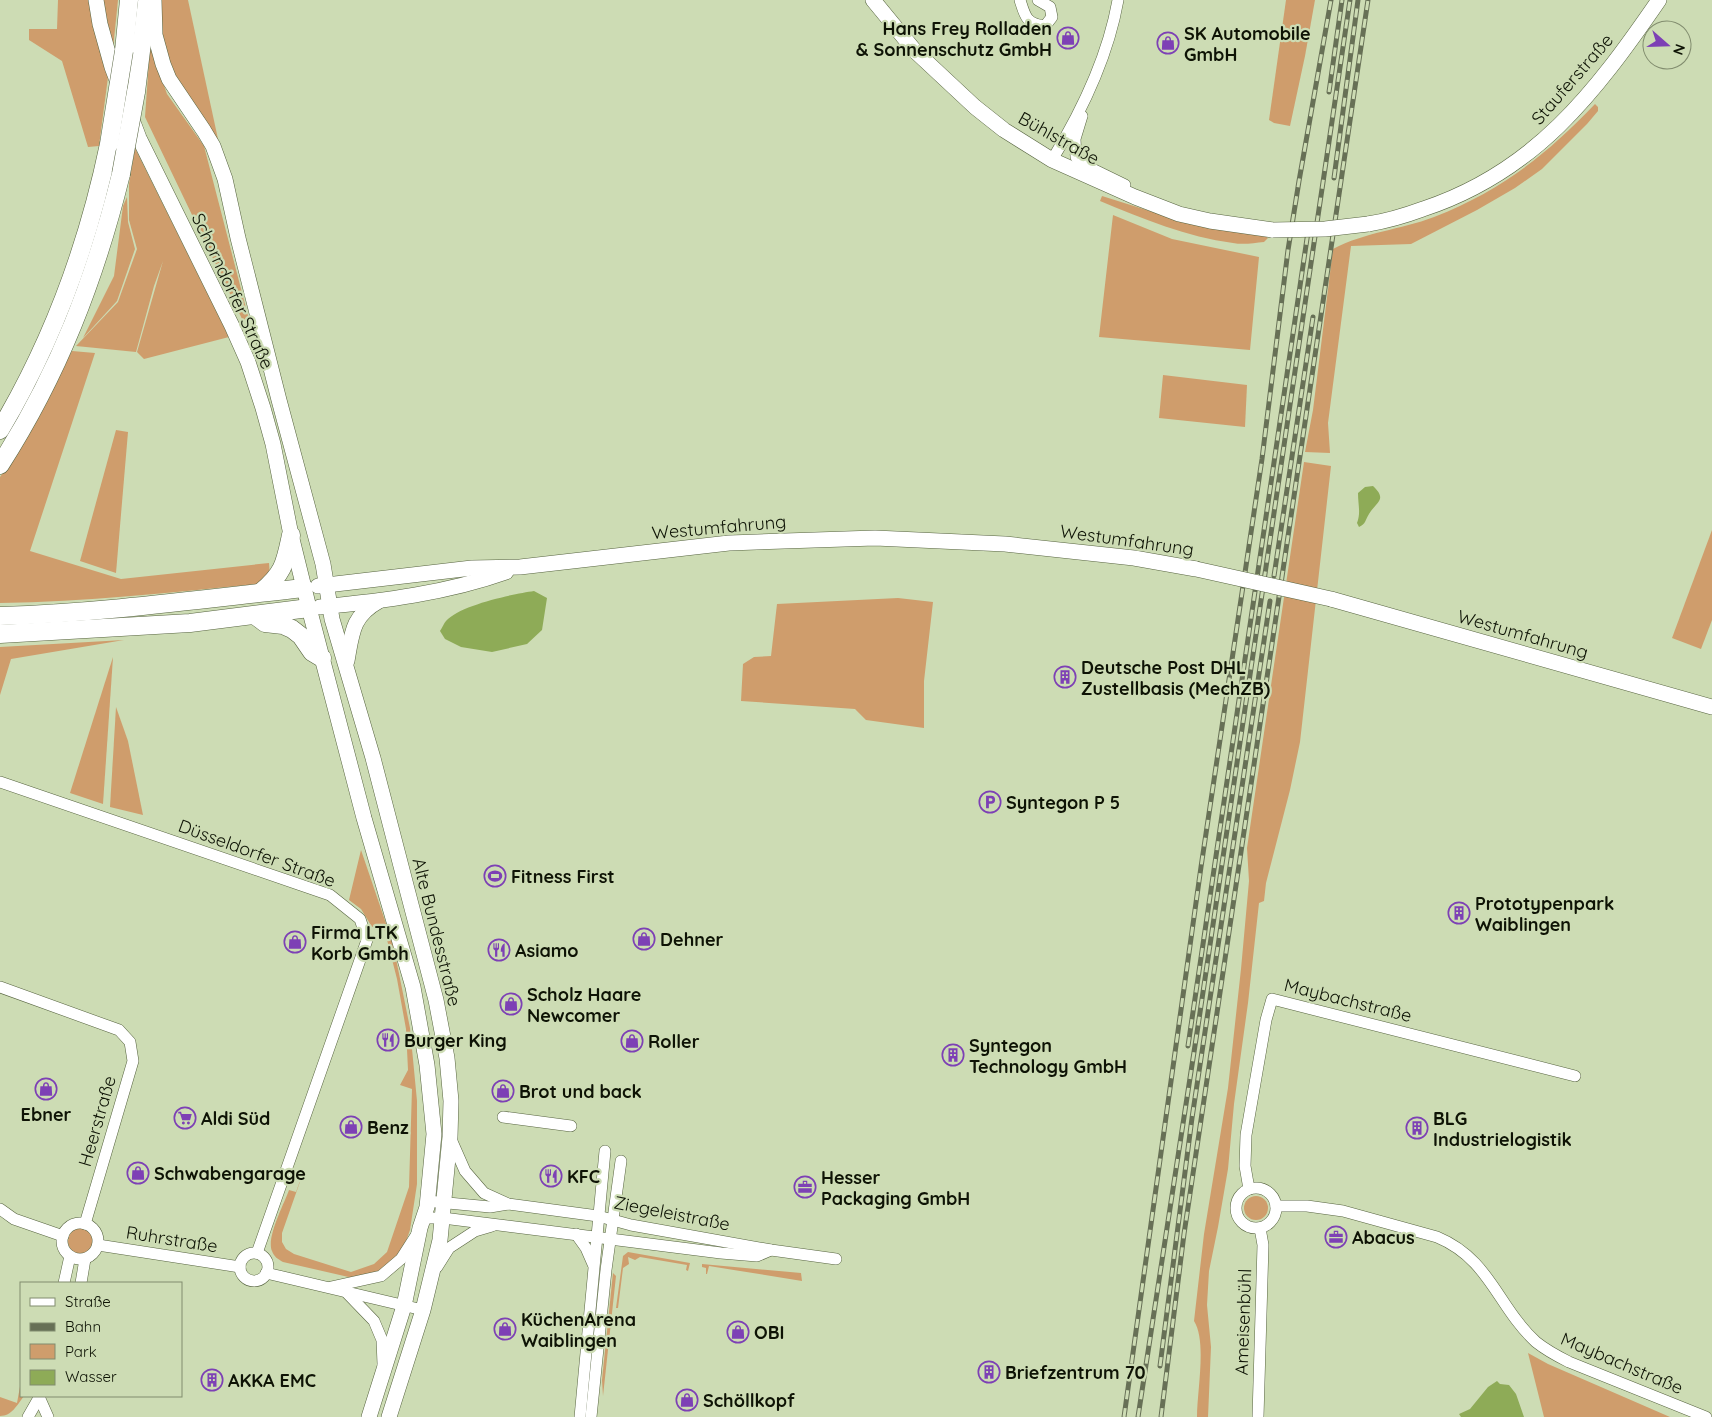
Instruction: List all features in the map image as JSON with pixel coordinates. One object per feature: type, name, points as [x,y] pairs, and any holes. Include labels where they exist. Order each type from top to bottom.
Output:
[{"type":"highway","points":[[0,430],[20,396],[44,348],[74,274],[93,210],[109,144],[124,50],[129,0]]},
{"type":"highway","points":[[0,464],[44,388],[78,314],[103,242],[121,174],[136,92],[149,1]]},
{"type":"highway","points":[[261,592],[271,584],[283,568],[291,535]]},
{"type":"highway","points":[[0,616],[61,614],[304,588]]},
{"type":"highway","points":[[0,634],[190,623],[309,608]]},
{"type":"highway","points":[[254,615],[264,623],[283,625],[292,629],[301,636],[312,652],[322,658]]},
{"type":"main road","name":"Schorndorfer Straße","points":[[96,0],[100,24],[112,67],[139,138],[218,296],[251,371],[273,444],[291,535],[309,608]]},
{"type":"main road","name":"Bühlstraße","points":[[873,0],[915,51],[975,106],[1004,130],[1052,160],[1179,214],[1204,220],[1273,230]]},
{"type":"main road","name":"Stauferstraße","points":[[1273,230],[1325,229],[1388,221],[1462,195],[1505,170],[1526,155],[1567,119],[1599,83],[1659,0]]},
{"type":"main road","name":"Schorndorfer Straße","points":[[149,1],[162,64],[169,79],[204,131],[219,161],[225,179],[279,400],[323,564],[331,606]]},
{"type":"main road","name":"Westumfahrung","points":[[304,588],[472,568],[520,567],[729,543],[874,538],[949,540],[1042,547],[1134,558],[1196,569],[1331,599],[1712,707]]},
{"type":"main road","name":"Westumfahrung","points":[[309,608],[461,586],[520,567]]},
{"type":"main road","points":[[346,667],[351,635],[356,620],[366,608],[384,598]]},
{"type":"main road","name":"Alte Bundesstraße","points":[[331,606],[332,618],[373,758],[436,1000],[447,1058],[451,1101],[443,1218],[433,1273],[389,1417]]},
{"type":"main road","name":"Alte Bundesstraße","points":[[309,608],[364,818],[413,987],[427,1065],[434,1134],[427,1201],[404,1306],[369,1417]]},
{"type":"street","points":[[1020,0],[1026,18],[1034,25],[1045,26],[1052,17],[1050,7],[1038,0]]},
{"type":"street","points":[[1052,160],[1088,92],[1108,43],[1118,0]]},
{"type":"street","points":[[1088,92],[1075,139],[1076,157],[1084,165],[1135,190],[1143,200]]},
{"type":"street","name":"Düsseldorfer Straße","points":[[0,782],[330,895],[360,919],[368,940],[257,1253]]},
{"type":"street","name":"Heerstraße","points":[[0,987],[119,1030],[130,1042],[133,1062],[85,1224]]},
{"type":"street","name":"Maybachstraße","points":[[1249,1189],[1245,1166],[1246,1135],[1266,1020],[1272,999],[1575,1076]]},
{"type":"street","points":[[503,1117],[571,1126]]},
{"type":"street","name":"Ziegeleistraße","points":[[450,1137],[465,1171],[484,1193],[508,1204],[598,1216],[613,1221],[771,1250],[836,1259]]},
{"type":"street","points":[[580,1417],[605,1151]]},
{"type":"street","points":[[591,1417],[606,1270],[621,1161]]},
{"type":"street","points":[[1260,1188],[1269,1192],[1276,1206],[1272,1221],[1260,1228],[1248,1227],[1237,1216],[1238,1200],[1249,1189],[1260,1188]]},
{"type":"street","name":"Ziegeleistraße","points":[[427,1201],[490,1207],[508,1204]]},
{"type":"street","name":"Maybachstraße","points":[[1276,1206],[1307,1206],[1343,1211],[1437,1237],[1451,1243],[1464,1251],[1475,1262],[1524,1328],[1551,1353],[1706,1417]]},
{"type":"street","points":[[0,1209],[14,1219],[63,1236]]},
{"type":"street","name":"Ziegeleistraße","points":[[422,1223],[443,1218],[757,1256],[771,1250]]},
{"type":"street","points":[[329,1287],[381,1276],[401,1259],[422,1223]]},
{"type":"street","points":[[74,1224],[85,1224],[97,1234],[98,1244],[93,1254],[85,1259],[75,1259],[63,1247],[63,1236],[74,1224]]},
{"type":"street","name":"Ziegeleistraße","points":[[433,1273],[449,1248],[475,1231],[499,1225]]},
{"type":"street","name":"Ameisenbühl","points":[[1258,1417],[1263,1245],[1260,1228]]},
{"type":"street","points":[[576,1234],[586,1248],[593,1266]]},
{"type":"street","points":[[606,1270],[615,1248],[629,1240]]},
{"type":"street","name":"Ruhrstraße","points":[[98,1244],[240,1267]]},
{"type":"street","points":[[257,1253],[264,1258],[267,1264],[266,1273],[256,1281],[249,1280],[243,1276],[240,1267],[244,1258],[257,1253]]},
{"type":"street","points":[[64,1282],[70,1256]]},
{"type":"street","points":[[81,1282],[85,1259]]},
{"type":"street","points":[[266,1273],[423,1310]]},
{"type":"street","points":[[346,1292],[374,1321],[382,1340],[383,1376]]},
{"type":"street","points":[[28,1417],[40,1397]]},
{"type":"street","points":[[28,1417],[37,1415],[46,1417],[40,1397]]},
{"type":"green space","points":[[58,0],[89,0],[108,77],[99,146],[88,147],[62,61],[29,40],[29,29],[57,29]]},
{"type":"green space","points":[[103,0],[118,0],[113,49]]},
{"type":"green space","points":[[158,0],[188,0],[221,153],[171,74],[160,37]]},
{"type":"green space","points":[[1286,0],[1315,0],[1290,126],[1274,123],[1269,120]]},
{"type":"green space","points":[[150,46],[167,94],[204,146],[248,316],[243,321],[145,117]]},
{"type":"green space","points":[[1595,104],[1598,107],[1598,111],[1587,124],[1542,169],[1515,188],[1411,244],[1351,246],[1328,423],[1330,453],[1305,452],[1313,410],[1333,249],[1370,235],[1434,217],[1481,195],[1502,183],[1540,155],[1577,123]]},
{"type":"green space","points":[[135,148],[229,337],[144,359],[137,352],[163,261],[154,286],[136,352],[76,346],[118,302],[137,249],[129,220],[129,184]]},
{"type":"green space","points":[[1102,196],[1172,218],[1263,235],[1268,238],[1264,242],[1241,244],[1182,232],[1100,201]]},
{"type":"green space","points":[[127,197],[128,222],[135,249],[117,301],[83,338],[114,276],[123,206]]},
{"type":"green space","points":[[1113,215],[1172,239],[1259,257],[1250,350],[1099,337]]},
{"type":"green space","points":[[72,351],[95,353],[30,551],[121,579],[269,563],[270,577],[258,584],[97,599],[0,603],[0,477],[25,440]]},
{"type":"green space","points":[[1163,375],[1247,385],[1245,427],[1159,418]]},
{"type":"green space","points":[[116,430],[128,432],[116,573],[80,561]]},
{"type":"green space","points":[[1304,462],[1331,466],[1300,742],[1290,790],[1266,883],[1264,901],[1259,903],[1234,1104],[1228,1169],[1209,1271],[1207,1305],[1211,1347],[1208,1417],[1197,1417],[1201,1353],[1198,1330],[1194,1321],[1204,1234],[1228,1088],[1249,881],[1247,848]]},
{"type":"green space","points":[[1712,530],[1712,620],[1701,649],[1672,638]]},
{"type":"green space","points":[[898,598],[933,602],[924,681],[924,728],[866,720],[855,709],[741,701],[743,664],[754,657],[771,656],[777,604]]},
{"type":"green space","points":[[124,640],[11,659],[0,695],[0,647]]},
{"type":"green space","points":[[113,657],[103,804],[70,793]]},
{"type":"green space","points":[[116,707],[128,741],[143,815],[110,807]]},
{"type":"green space","points":[[361,850],[393,944],[410,1028],[417,1101],[417,1184],[410,1230],[402,1253],[373,1275],[353,1278],[283,1262],[272,1251],[271,1238],[289,1190],[296,1192],[301,1178],[294,1176],[295,1173],[302,1176],[282,1233],[282,1242],[286,1249],[294,1254],[351,1272],[374,1264],[387,1252],[409,1187],[412,1089],[400,1085],[408,1070],[406,1029],[397,979],[383,924],[372,927],[361,909],[349,900]]},
{"type":"green space","points":[[1256,1196],[1265,1199],[1268,1208],[1265,1217],[1256,1220],[1247,1217],[1244,1208],[1247,1199]]},
{"type":"green space","points":[[81,1228],[90,1232],[94,1241],[90,1250],[81,1254],[72,1250],[68,1241],[72,1232]]},
{"type":"green space","points":[[628,1252],[690,1263],[688,1271],[686,1270],[687,1265],[640,1257],[635,1260],[628,1257],[629,1264],[623,1268],[618,1308],[616,1308],[623,1256]]},
{"type":"green space","points":[[702,1264],[801,1273],[802,1281],[709,1266],[706,1274],[706,1268],[702,1267]]},
{"type":"green space","points":[[613,1273],[616,1276],[603,1396],[602,1380]]},
{"type":"green space","points":[[1528,1353],[1548,1364],[1670,1417],[1544,1417]]},
{"type":"green space","points":[[20,1386],[20,1397],[23,1397],[11,1412],[0,1416],[0,1397],[17,1403]]},
{"type":"water","points":[[1373,486],[1380,495],[1379,501],[1364,523],[1359,527],[1357,523],[1359,512],[1358,493],[1365,487]]},
{"type":"water","points":[[534,591],[547,598],[542,630],[527,644],[492,652],[461,647],[445,639],[440,631],[446,621],[453,615],[474,605]]},
{"type":"water","points":[[1497,1381],[1500,1384],[1509,1385],[1516,1394],[1524,1417],[1461,1417],[1459,1414],[1470,1409],[1488,1387]]},
{"type":"railway","points":[[1124,1417],[1201,867],[1262,459],[1288,250],[1331,0]]},
{"type":"railway","points":[[1329,92],[1342,0]]},
{"type":"railway","points":[[1138,1417],[1350,0]]},
{"type":"railway","points":[[1334,178],[1358,0]]},
{"type":"railway","points":[[1161,1417],[1184,1234],[1368,0]]},
{"type":"railway","points":[[1188,1046],[1309,225]]},
{"type":"railway","points":[[1274,576],[1313,317]]},
{"type":"railway","points":[[1160,1366],[1192,1118],[1270,601]]},
{"type":"place","name":"Hans Frey Rolladen & Sonnenschutz GmbH","points":[[1068,38]]},
{"type":"place","name":"SK Automobile GmbH","points":[[1168,43]]},
{"type":"place","name":"Deutsche Post DHL Zustellbasis (MechZB)","points":[[1065,677]]},
{"type":"place","name":"Syntegon P 5","points":[[990,802]]},
{"type":"place","name":"Fitness First","points":[[495,876]]},
{"type":"place","name":"Prototypenpark Waiblingen","points":[[1459,913]]},
{"type":"place","name":"Dehner","points":[[644,939]]},
{"type":"place","name":"Firma LTK Korb Gmbh","points":[[295,942]]},
{"type":"place","name":"Asiamo","points":[[499,950]]},
{"type":"place","name":"Scholz Haare Newcomer","points":[[511,1004]]},
{"type":"place","name":"Burger King","points":[[388,1040]]},
{"type":"place","name":"Roller","points":[[632,1041]]},
{"type":"place","name":"Syntegon Technology GmbH","points":[[953,1055]]},
{"type":"place","name":"Ebner","points":[[46,1089]]},
{"type":"place","name":"Brot und back","points":[[503,1091]]},
{"type":"place","name":"Aldi Süd","points":[[185,1118]]},
{"type":"place","name":"Benz","points":[[351,1127]]},
{"type":"place","name":"BLG Industrielogistik","points":[[1417,1128]]},
{"type":"place","name":"Schwabengarage","points":[[138,1173]]},
{"type":"place","name":"KFC","points":[[551,1176]]},
{"type":"place","name":"Hesser Packaging GmbH","points":[[805,1187]]},
{"type":"place","name":"Abacus","points":[[1336,1237]]},
{"type":"place","name":"KüchenArena Waiblingen","points":[[505,1329]]},
{"type":"place","name":"OBI","points":[[738,1332]]},
{"type":"place","name":"Briefzentrum 70","points":[[989,1372]]},
{"type":"place","name":"AKKA EMC","points":[[212,1380]]},
{"type":"place","name":"Schöllkopf","points":[[687,1400]]}]
